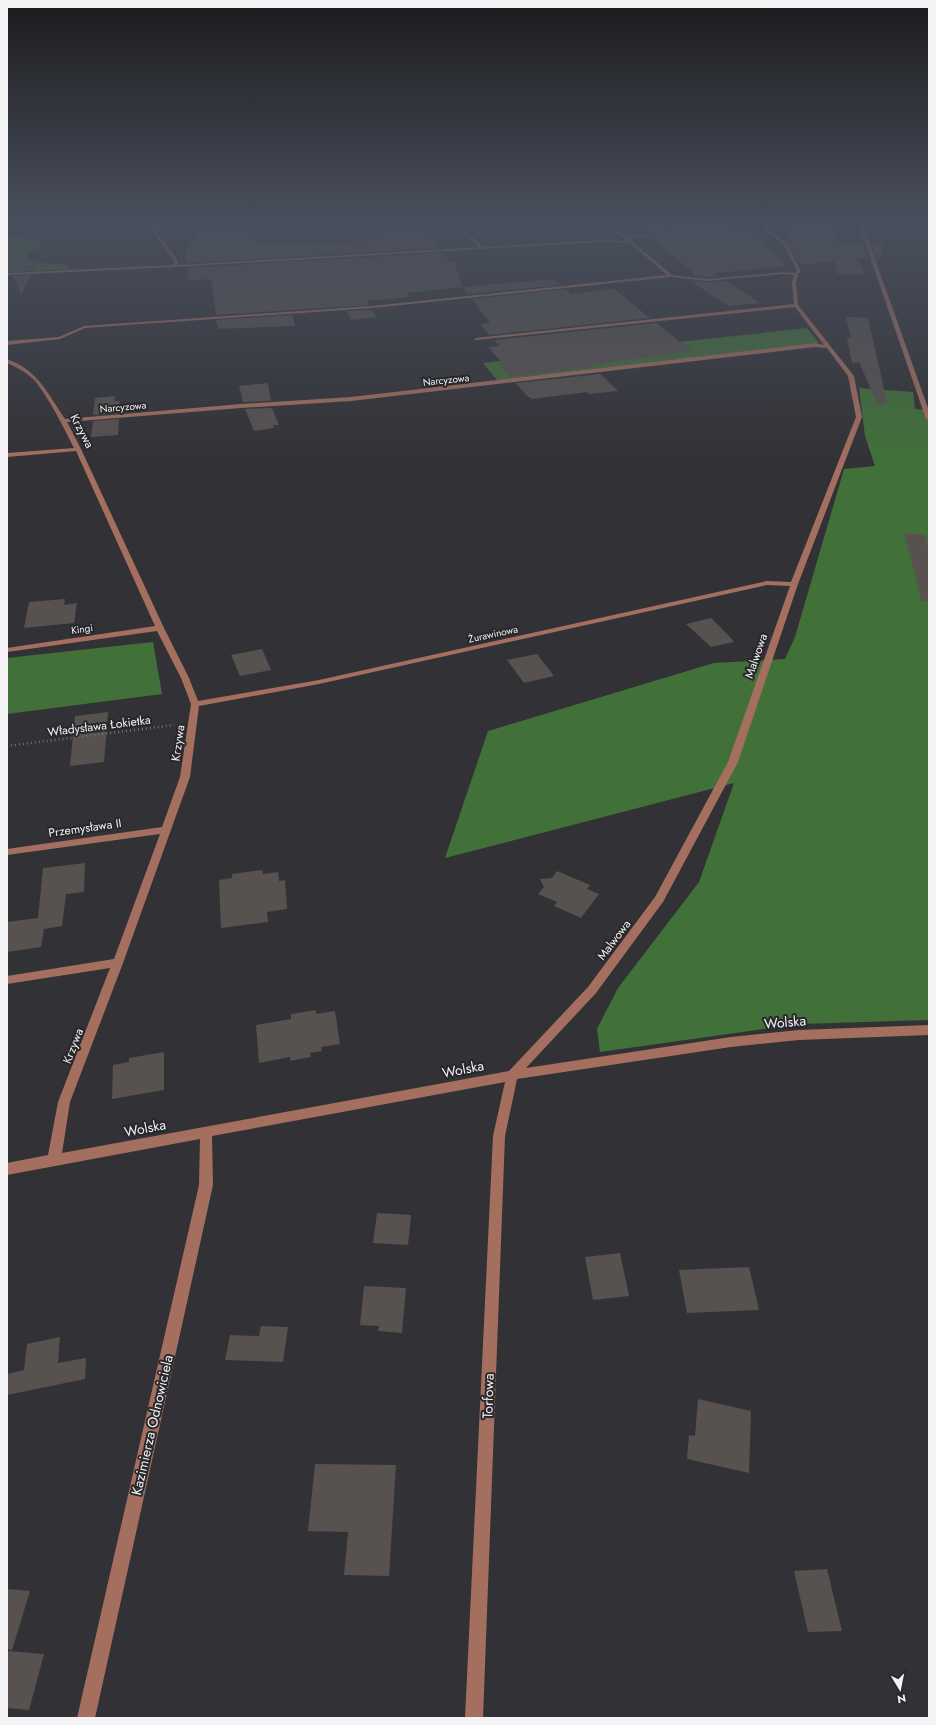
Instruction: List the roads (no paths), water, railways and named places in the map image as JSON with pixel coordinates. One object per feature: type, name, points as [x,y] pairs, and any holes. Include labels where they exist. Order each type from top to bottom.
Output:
[{"type":"street","points":[[7,343],[60,338],[84,327],[372,307],[444,300]]},
{"type":"street","points":[[476,339],[796,305],[796,300]]},
{"type":"street","points":[[888,300],[929,419]]},
{"type":"street","name":"Malwowa","points":[[512,1075],[592,990],[659,899],[733,762],[794,584],[859,417],[851,376],[796,305]]},
{"type":"street","name":"Narcyzowa","points":[[63,421],[241,406],[351,399],[815,345],[829,347]]},
{"type":"street","name":"Krzywa","points":[[7,361],[18,366],[37,380],[63,421],[78,449],[160,628],[185,678],[195,704],[185,777],[118,963],[64,1102],[54,1160]]},
{"type":"street","points":[[7,455],[78,449]]},
{"type":"street","name":"Żurawinowa","points":[[195,704],[319,682],[766,583],[794,584]]},
{"type":"street","name":"Kingi","points":[[7,650],[160,628]]},
{"type":"street","name":"Przemysława II","points":[[7,852],[166,830]]},
{"type":"street","points":[[7,980],[118,963]]},
{"type":"street","name":"Wolska","points":[[7,1169],[512,1075],[731,1042],[799,1035],[929,1030]]},
{"type":"street","name":"Torfowa","points":[[474,1718],[499,1136],[512,1075]]},
{"type":"street","name":"Kazimierza Odnowiciela","points":[[86,1718],[206,1185],[206,1132]]}]
